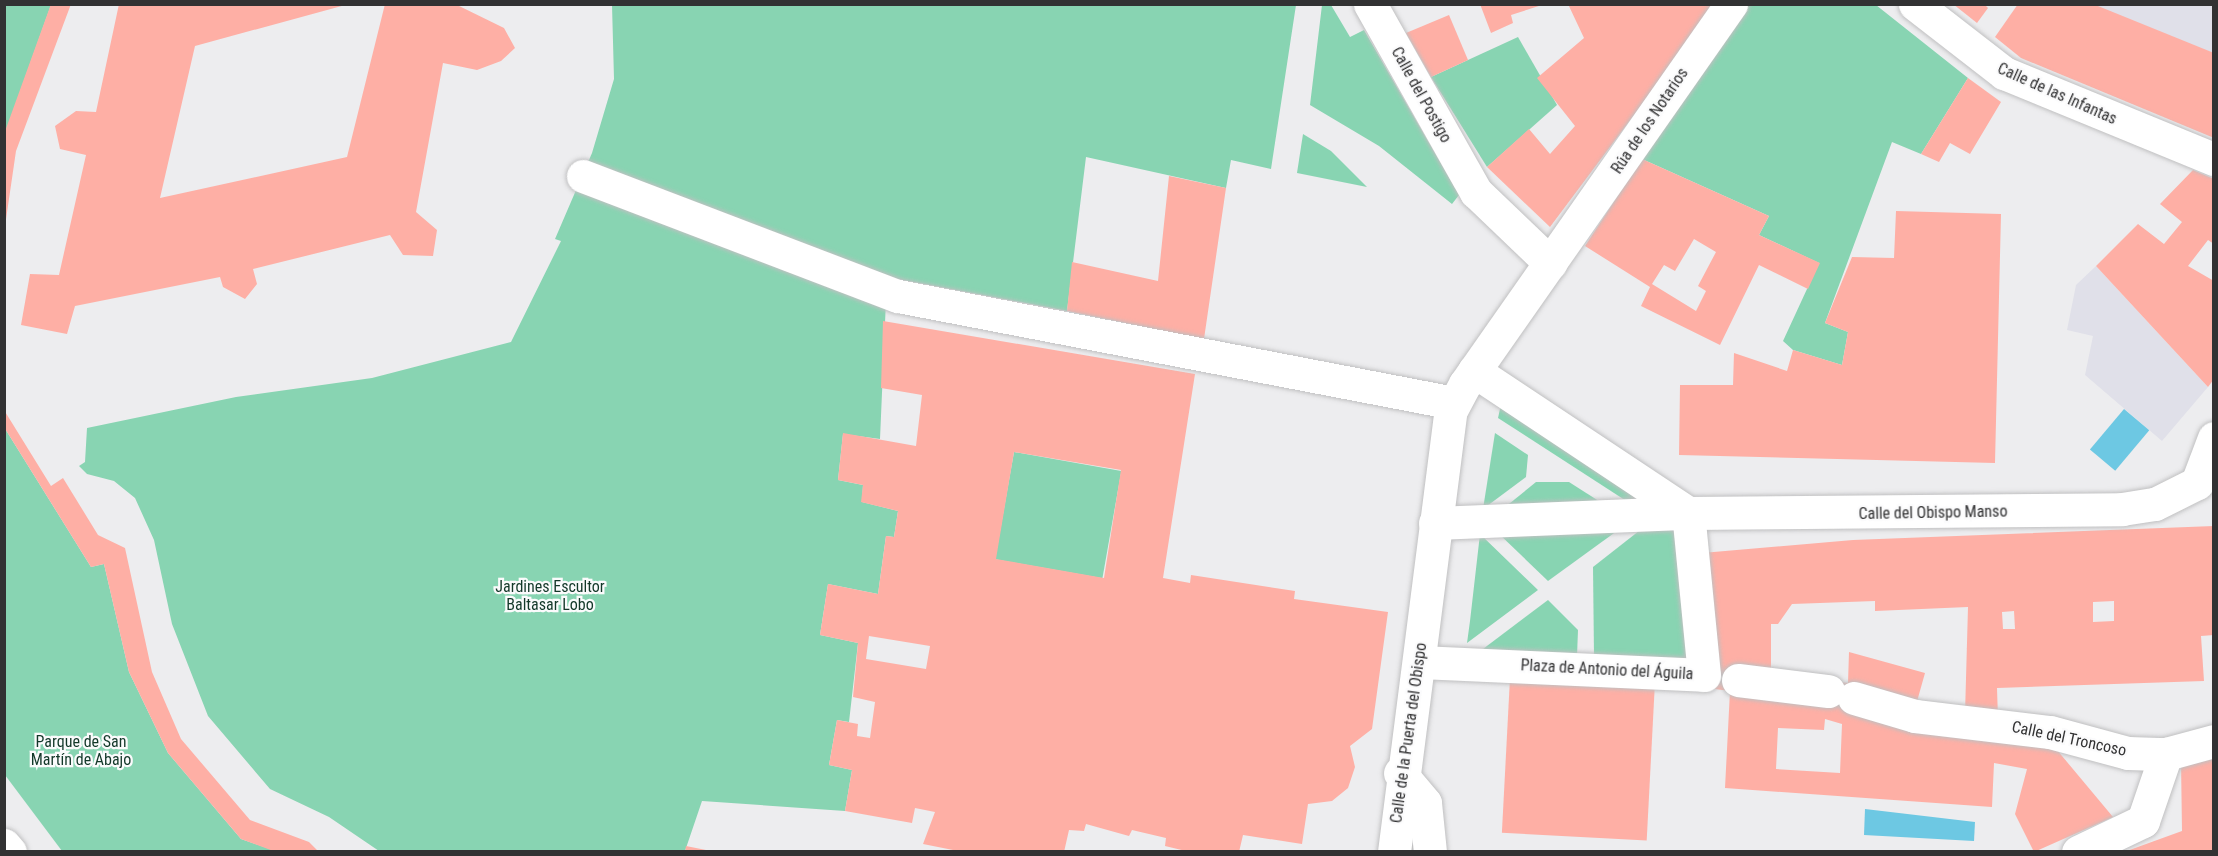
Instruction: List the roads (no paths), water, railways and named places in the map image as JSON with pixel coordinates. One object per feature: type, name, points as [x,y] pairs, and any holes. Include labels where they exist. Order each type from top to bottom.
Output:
[{"type":"street","name":"Calle del Postigo","points":[[1370,4],[1472,186],[1551,263]]},
{"type":"street","name":"Rúa de los Notarios","points":[[1454,403],[1474,371],[1731,4]]},
{"type":"street","name":"Calle de las Infantas","points":[[1915,4],[2004,73],[2214,159]]},
{"type":"street","points":[[583,176],[898,296],[1454,403]]},
{"type":"street","points":[[1474,371],[1693,513]]},
{"type":"street","name":"Calle de la Puerta del Obispo","points":[[1394,852],[1401,773],[1420,662],[1445,430],[1454,403]]},
{"type":"street","points":[[2205,488],[2214,438]]},
{"type":"street","name":"Calle del Obispo Manso","points":[[1693,513],[2122,509],[2205,488]]},
{"type":"street","points":[[1435,523],[1693,513]]},
{"type":"street","name":"Plaza de Antonio del Águila","points":[[1420,662],[1718,677],[1693,513]]},
{"type":"street","name":"Calle del Troncoso","points":[[1718,677],[1841,695],[1915,716],[2050,732],[2128,753],[2166,754],[2214,741]]},
{"type":"street","points":[[2078,852],[2143,821],[2166,754]]},
{"type":"street","points":[[1401,773],[1425,802],[1430,852]]},
{"type":"street","points":[[4,845],[10,852]]},
{"type":"water","points":[[2124,409],[2149,430],[2115,471],[2090,450]]},
{"type":"water","points":[[1865,809],[1975,822],[1974,841],[1864,835]]},
{"type":"park label","name":"Jardines Escultor Baltasar Lobo","points":[[550,596]]},
{"type":"park label","name":"Parque de San Martín de Abajo","points":[[81,751]]}]
